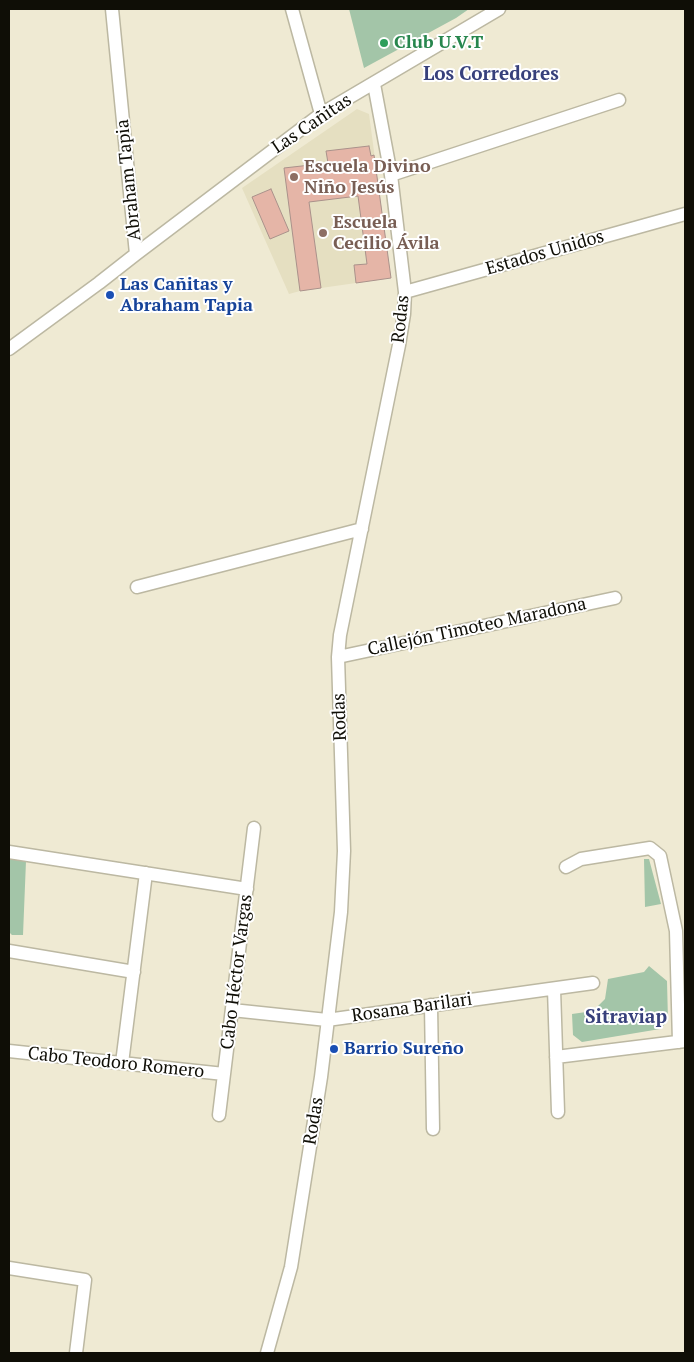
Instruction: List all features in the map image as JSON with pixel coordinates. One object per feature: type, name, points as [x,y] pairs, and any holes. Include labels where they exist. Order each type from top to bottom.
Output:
[{"type":"street","name":"Abraham Tapia","points":[[9,349],[99,284],[136,254],[112,9]]},
{"type":"street","points":[[292,9],[321,114]]},
{"type":"street","name":"Las Cañitas","points":[[136,254],[321,114],[499,9]]},
{"type":"street","name":"Rodas","points":[[267,1353],[291,1267],[321,1077],[341,912],[344,851],[338,657],[340,635],[399,345],[405,292],[391,175],[374,84]]},
{"type":"street","points":[[391,175],[619,100]]},
{"type":"street","name":"Estados Unidos","points":[[405,292],[685,214]]},
{"type":"street","points":[[136,587],[362,529]]},
{"type":"street","name":"Callejón Timoteo Maradona","points":[[338,657],[615,598]]},
{"type":"street","name":"Cabo Héctor Vargas","points":[[219,1115],[254,828]]},
{"type":"street","points":[[556,1057],[682,1042],[676,931],[660,856],[650,848],[580,859],[566,867]]},
{"type":"street","points":[[9,852],[247,889]]},
{"type":"street","points":[[122,1063],[146,873]]},
{"type":"street","points":[[9,951],[134,972]]},
{"type":"street","name":"Rosana Barilari","points":[[232,1010],[327,1020],[592,983]]},
{"type":"street","points":[[554,989],[558,1112]]},
{"type":"street","points":[[432,1006],[433,1129]]},
{"type":"street","name":"Cabo Teodoro Romero","points":[[9,1052],[224,1074]]},
{"type":"street","points":[[9,1268],[85,1280],[76,1353]]},
{"type":"shaded area","name":"Escuela Cecilio Ávila","points":[[357,109],[369,114],[391,278],[289,294],[242,188]]},
{"type":"green space","name":"Club U.V.T","points":[[349,9],[469,9],[364,68]]},
{"type":"green space","points":[[9,859],[26,861],[23,935],[12,935],[9,932]]},
{"type":"green space","points":[[644,859],[649,859],[661,904],[645,907]]},
{"type":"green space","points":[[649,966],[667,981],[668,1021],[660,1029],[582,1042],[573,1035],[572,1014],[593,1011],[605,999],[608,979],[644,972]]},
{"type":"building","points":[[369,146],[371,156],[374,155],[391,278],[356,283],[354,265],[367,264],[358,196],[309,202],[321,288],[300,291],[284,168],[328,163],[326,151]]},
{"type":"building","points":[[271,189],[289,231],[270,239],[252,197]]},
{"type":"place","name":"Club U.V.T","points":[[384,43]]},
{"type":"place","name":"Escuela Divino Niño Jesús","points":[[294,177]]},
{"type":"place","name":"Escuela Cecilio Ávila","points":[[323,233]]},
{"type":"place","name":"Las Cañitas y Abraham Tapia","points":[[110,295]]},
{"type":"place","name":"Barrio Sureño","points":[[334,1049]]},
{"type":"district","name":"Los Corredores","points":[[491,75]]},
{"type":"district","name":"Sitraviap","points":[[626,1018]]}]
